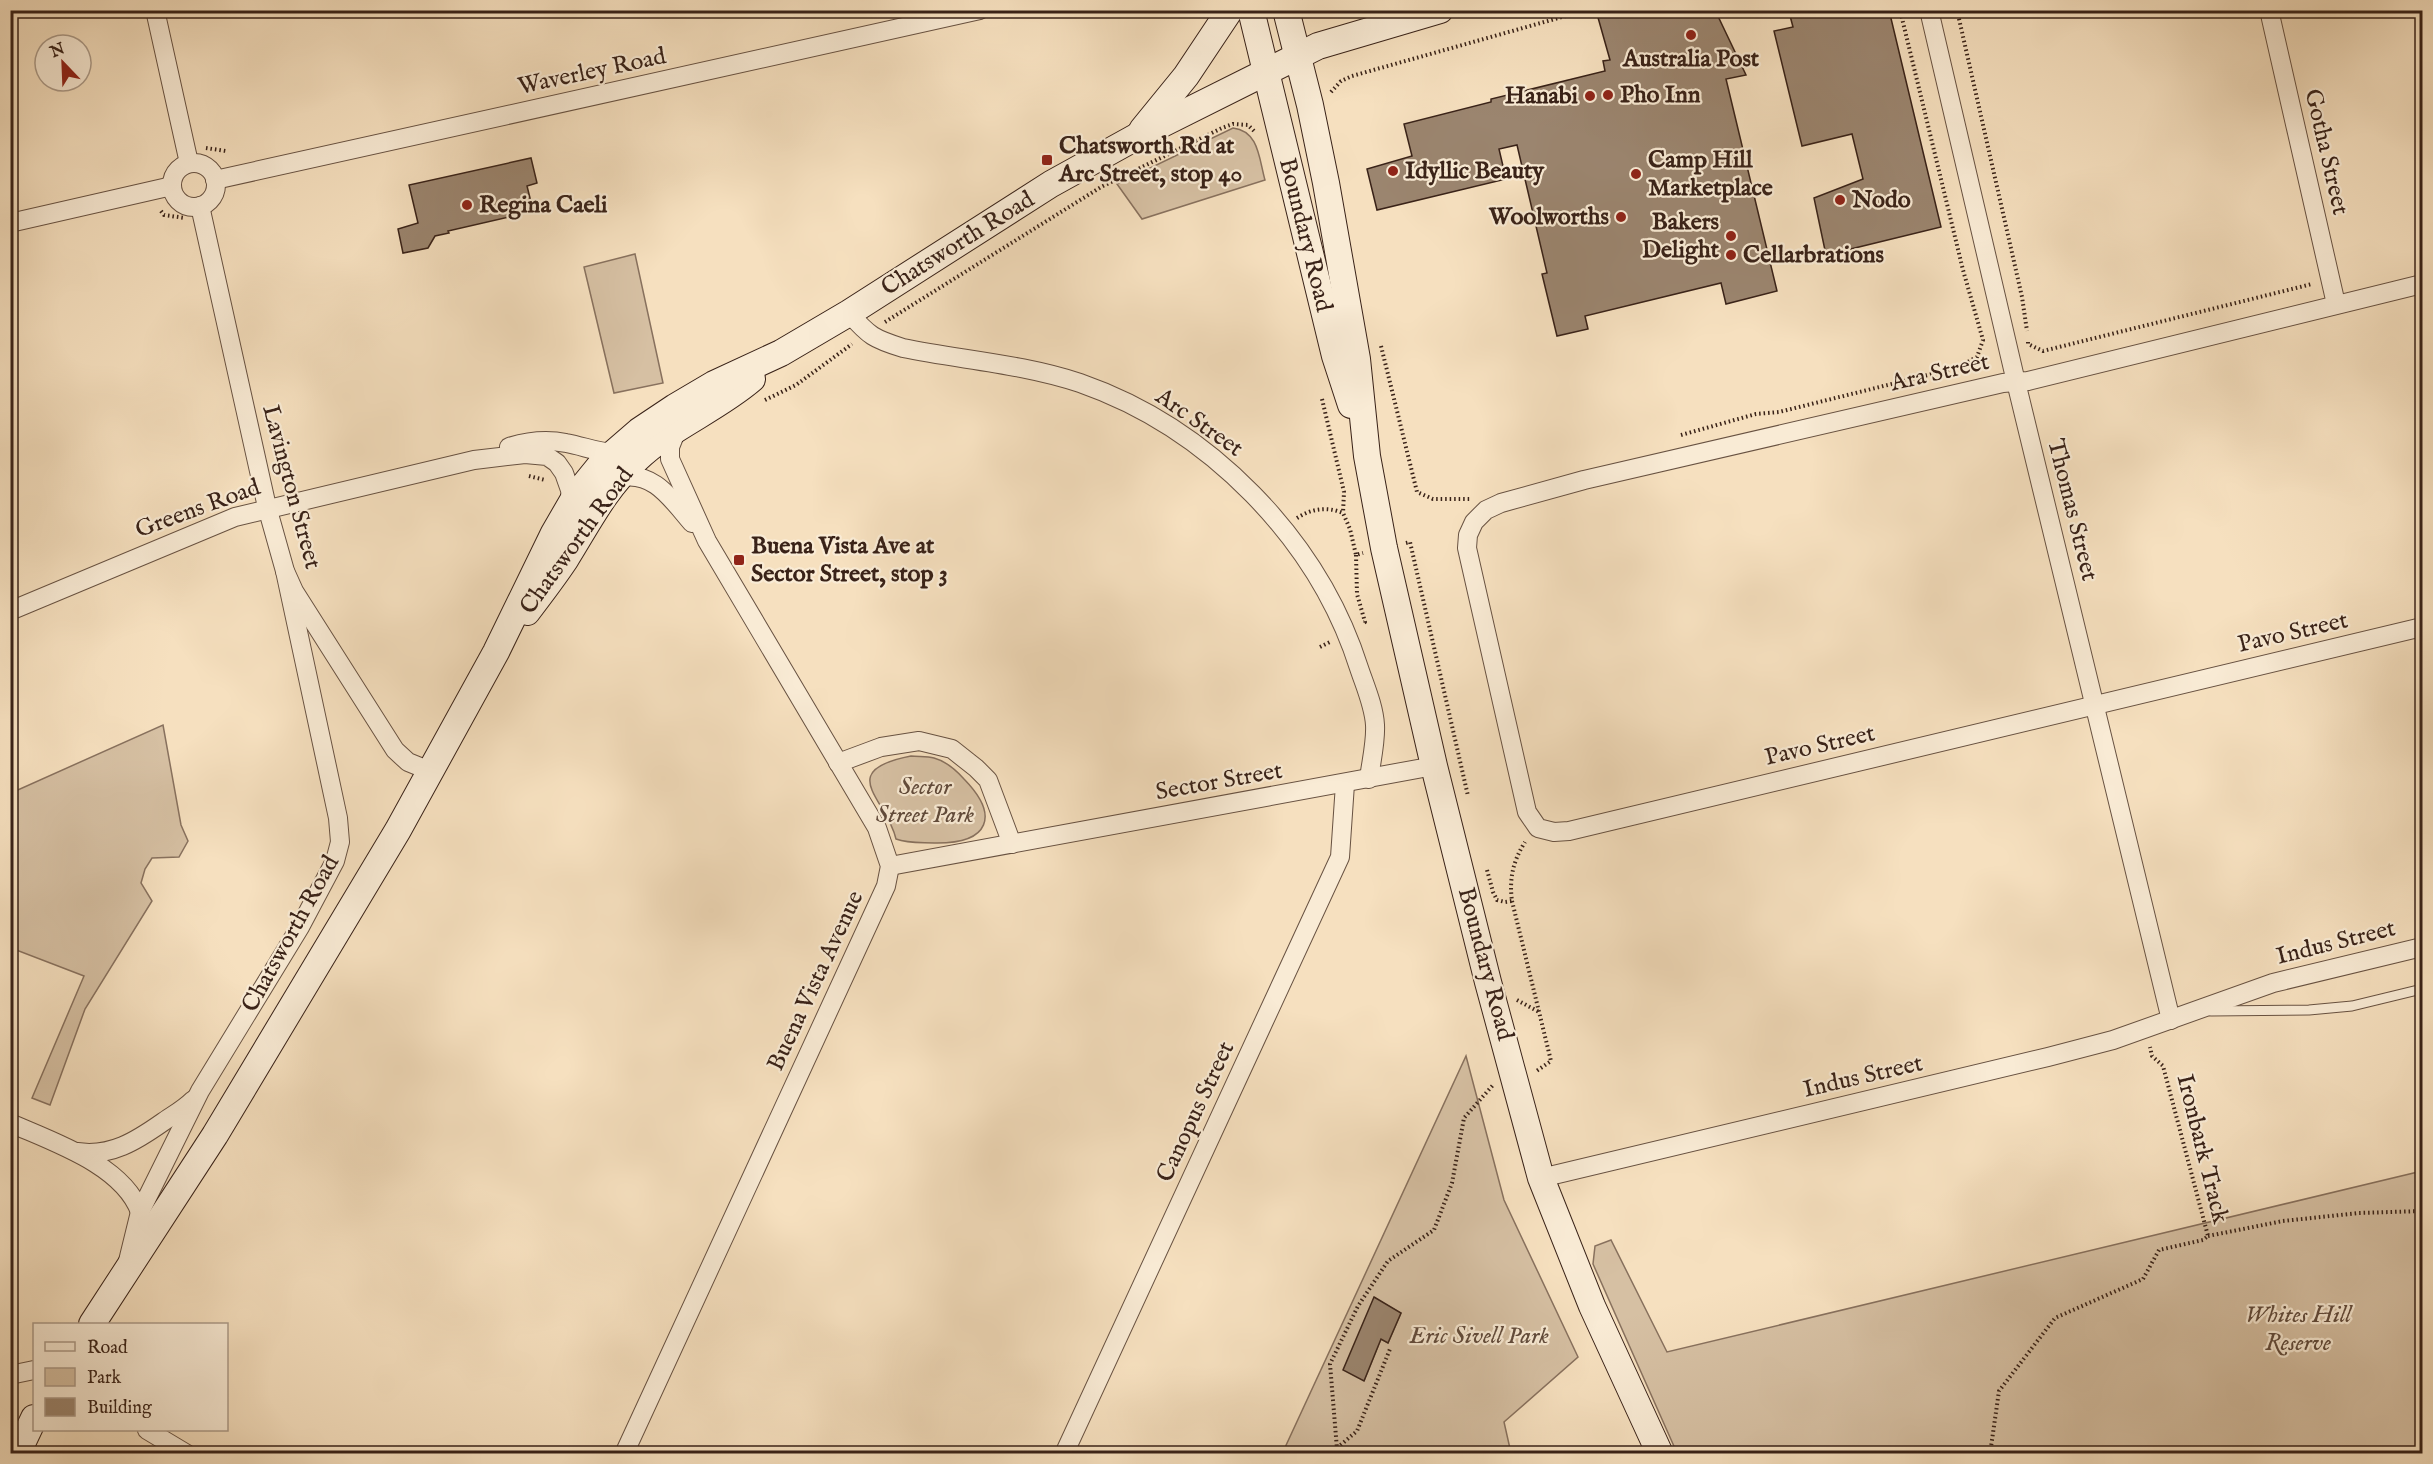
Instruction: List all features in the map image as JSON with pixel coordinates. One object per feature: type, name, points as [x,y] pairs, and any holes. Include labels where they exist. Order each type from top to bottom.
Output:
[{"type":"main road","name":"Boundary Road","points":[[1251,10],[1335,356],[1367,456]]},
{"type":"main road","name":"Boundary Road","points":[[1286,10],[1326,183],[1357,359],[1367,456],[1384,548],[1434,766],[1541,1178],[1592,1306],[1660,1454]]},
{"type":"main road","name":"Chatsworth Road","points":[[93,1323],[221,1125],[398,830],[496,652],[571,502],[613,453],[650,424],[707,387],[782,353],[1052,184],[1136,137],[1297,56],[1332,41],[1440,10]]},
{"type":"main road","name":"Chatsworth Road","points":[[1136,137],[1185,76],[1223,14]]},
{"type":"main road","name":"Chatsworth Road","points":[[496,652],[559,569],[618,478],[651,446],[748,382],[782,353]]},
{"type":"main road","points":[[17,1454],[33,1420]]},
{"type":"street","points":[[155,10],[189,163]]},
{"type":"street","name":"Waverley Road","points":[[215,180],[980,10]]},
{"type":"street","name":"Thomas Street","points":[[1929,10],[2016,382],[2171,1020]]},
{"type":"street","name":"Gotha Street","points":[[2270,10],[2336,304]]},
{"type":"street","points":[[189,163],[204,165],[215,180],[213,195],[194,212],[179,201],[172,186],[176,171],[189,163]]},
{"type":"street","points":[[10,222],[172,186]]},
{"type":"street","name":"Lavington Street","points":[[194,212],[285,572],[294,591],[394,750],[408,762],[430,771]]},
{"type":"street","name":"Ara Street","points":[[1538,828],[1527,812],[1467,548],[1468,535],[1474,522],[1486,510],[1501,503],[1584,480],[2003,383],[2016,382],[2422,284]]},
{"type":"street","name":"Arc Street","points":[[849,313],[867,334],[880,341],[927,353],[1048,374],[1082,384],[1136,408],[1186,437],[1225,467],[1282,530],[1314,573],[1348,633],[1368,693],[1375,725],[1369,779]]},
{"type":"street","points":[[678,427],[670,447],[670,459],[707,541],[877,828],[891,866]]},
{"type":"street","name":"Greens Road","points":[[479,459],[519,444],[544,441],[566,442],[593,451],[613,453]]},
{"type":"street","name":"Greens Road","points":[[10,611],[208,527],[267,507],[479,459],[532,454],[551,458],[568,481],[571,502]]},
{"type":"street","points":[[618,478],[637,476],[653,481],[707,541]]},
{"type":"street","name":"Chatsworth Road","points":[[125,1274],[140,1212],[200,1091],[309,911],[340,847],[338,818],[285,572]]},
{"type":"street","name":"Pavo Street","points":[[1538,828],[1554,832],[1569,831],[2422,627]]},
{"type":"street","points":[[838,763],[881,747],[919,741],[952,748],[988,780],[1012,844]]},
{"type":"street","name":"Sector Street","points":[[891,866],[1434,766]]},
{"type":"street","name":"Canopus Street","points":[[1064,1454],[1340,857],[1345,784]]},
{"type":"street","name":"Buena Vista Avenue","points":[[624,1454],[886,886],[891,866]]},
{"type":"street","name":"Indus Street","points":[[1541,1178],[2048,1057],[2145,1029],[2273,983],[2422,947]]},
{"type":"street","points":[[74,1152],[98,1153],[126,1146],[182,1109],[200,1091]]},
{"type":"street","points":[[10,1124],[74,1152],[122,1183],[134,1198],[140,1212]]},
{"type":"street","points":[[10,1375],[33,1370]]},
{"type":"street","points":[[149,1431],[187,1454]]},
{"type":"lane","name":"Indus Street","points":[[2193,1011],[2309,1010],[2352,1006],[2422,989]]},
{"type":"path","points":[[1329,97],[1341,81],[1352,75],[1587,10]]},
{"type":"path","points":[[1670,438],[1756,414],[1779,411],[1956,368],[1977,357],[1983,340],[1961,261],[1900,10]]},
{"type":"path","points":[[1957,10],[2022,297],[2028,344],[2043,351],[2313,284]]},
{"type":"path","points":[[907,308],[1101,187],[1222,128],[1233,124],[1248,125],[1258,138]]},
{"type":"path","points":[[199,142],[205,148],[226,151]]},
{"type":"path","points":[[161,211],[164,215],[182,218],[194,212]]},
{"type":"path","points":[[1378,335],[1417,492],[1432,499],[1473,498]]},
{"type":"path","points":[[1321,393],[1344,492],[1343,513],[1356,555],[1367,552]]},
{"type":"path","points":[[1282,530],[1312,510],[1343,513]]},
{"type":"path","points":[[1402,544],[1410,542],[1469,801]]},
{"type":"path","points":[[1335,1451],[1330,1364],[1358,1306],[1388,1261],[1434,1230],[1452,1183],[1464,1118],[1493,1084],[1543,1069],[1551,1061],[1512,901],[1511,881],[1517,856],[1538,828]]},
{"type":"path","points":[[1486,869],[1494,896],[1500,902],[1512,901]]},
{"type":"path","points":[[1516,1000],[1539,1012]]},
{"type":"path","name":"Ironbark Track","points":[[1990,1454],[1998,1391],[2055,1318],[2143,1279],[2160,1250],[2203,1240],[2208,1236],[2163,1066],[2152,1056],[2145,1029]]},
{"type":"path","points":[[2208,1236],[2283,1221],[2359,1213],[2422,1211]]},
{"type":"path","points":[[1335,1451],[1357,1431],[1390,1349]]},
{"type":"green space","points":[[1233,128],[1242,130],[1253,140],[1265,180],[1142,219],[1117,184]]},
{"type":"green space","points":[[635,254],[663,383],[614,393],[584,267]]},
{"type":"green space","points":[[163,725],[181,825],[188,841],[179,857],[152,858],[145,869],[141,883],[152,901],[85,1009],[50,1105],[32,1098],[84,976],[11,948],[11,793]]},
{"type":"green space","name":"Sector Street Park","points":[[911,756],[938,759],[964,779],[975,792],[985,816],[984,825],[978,833],[955,842],[906,842],[896,839],[871,788],[870,778],[875,770],[888,762]]},
{"type":"green space","name":"Eric Sivell Park","points":[[1466,1056],[1504,1200],[1578,1357],[1504,1422],[1511,1453],[1282,1454]],"holes":[[[1374,1298],[1401,1313],[1388,1343],[1381,1339],[1364,1381]]]},
{"type":"green space","name":"Whites Hill Reserve","points":[[2422,1171],[2422,1453],[1677,1453],[1593,1264],[1595,1246],[1611,1240],[1667,1352]]},
{"type":"building","name":"Camp Hill Marketplace","points":[[1613,10],[1715,10],[1746,75],[1726,79],[1777,291],[1726,304],[1721,283],[1585,316],[1588,329],[1557,336],[1542,274],[1547,273],[1517,145],[1499,149],[1506,179],[1377,210],[1367,169],[1412,156],[1404,124],[1491,102],[1491,99],[1605,71],[1603,61],[1610,60],[1597,14]]},
{"type":"building","name":"Camp Hill Marketplace","points":[[1797,10],[1889,10],[1941,227],[1826,255],[1814,198],[1863,179],[1852,134],[1802,146],[1774,31],[1793,27],[1789,12]]},
{"type":"building","name":"Regina Caeli","points":[[531,158],[537,183],[527,186],[531,202],[511,207],[513,216],[448,231],[449,233],[435,236],[428,248],[403,253],[398,229],[418,223],[409,185]]},
{"type":"building","points":[[1374,1297],[1401,1313],[1388,1343],[1381,1339],[1364,1381],[1343,1370]]},
{"type":"place","name":"Australia Post","points":[[1691,35]]},
{"type":"place","name":"Pho Inn","points":[[1608,95]]},
{"type":"place","name":"Hanabi","points":[[1590,96]]},
{"type":"place","name":"Chatsworth Rd at Arc Street, stop 40","points":[[1047,160]]},
{"type":"place","name":"Idyllic Beauty","points":[[1393,171]]},
{"type":"place","name":"Camp Hill Marketplace","points":[[1636,174]]},
{"type":"place","name":"Nodo","points":[[1840,200]]},
{"type":"place","name":"Regina Caeli","points":[[467,205]]},
{"type":"place","name":"Woolworths","points":[[1621,217]]},
{"type":"place","name":"Bakers Delight","points":[[1731,236]]},
{"type":"place","name":"Cellarbrations","points":[[1731,255]]},
{"type":"place","name":"Buena Vista Ave at Sector Street, stop 3","points":[[739,560]]}]
